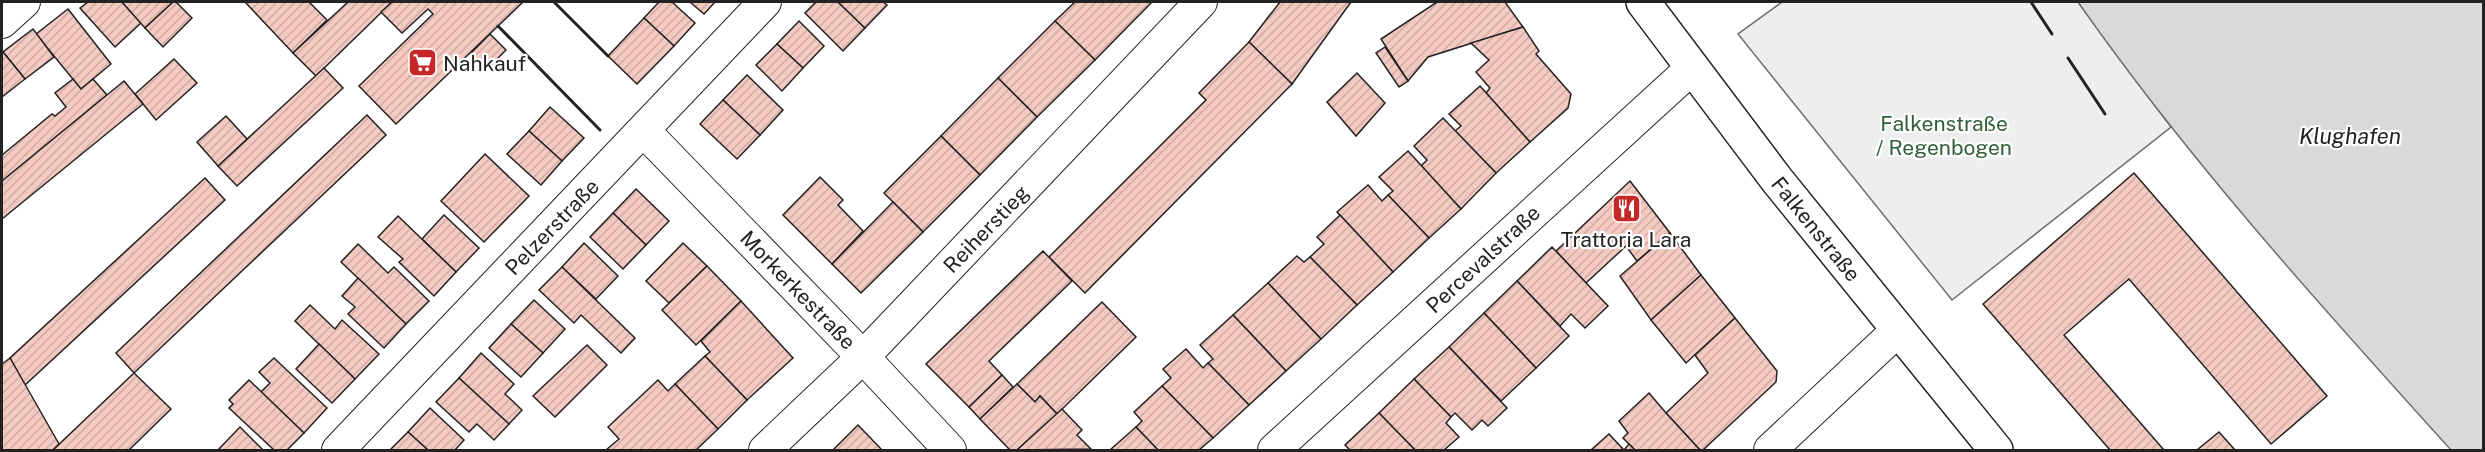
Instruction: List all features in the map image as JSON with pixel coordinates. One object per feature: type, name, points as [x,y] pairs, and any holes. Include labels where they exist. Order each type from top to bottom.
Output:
[{"type":"main road","name":"Falkenstraße","points":[[1643,2],[1777,180],[1897,331],[1996,450]]},
{"type":"street","points":[[2,22],[24,2]]},
{"type":"street","name":"Pelzerstraße","points":[[338,450],[765,2]]},
{"type":"street","name":"Reiherstieg","points":[[765,450],[864,357],[1202,2]]},
{"type":"street","name":"Percevalstraße","points":[[1274,450],[1692,68]]},
{"type":"street","name":"Morkerkestraße","points":[[644,131],[864,357],[950,450]]},
{"type":"street","points":[[1770,450],[1897,331]]},
{"type":"green space","name":"Falkenstraße / Regenbogen","points":[[1782,2],[2078,2],[2171,127],[1952,300],[1738,34]]},
{"type":"water","name":"Klughafen","points":[[2078,2],[2483,2],[2483,450],[2451,450],[2305,287],[2211,176],[2165,119]]},
{"type":"building","points":[[88,2],[122,2],[141,23],[115,47],[80,8]]},
{"type":"building","points":[[122,2],[173,2],[145,28]]},
{"type":"building","points":[[173,2],[176,2],[192,18],[163,47],[145,28]]},
{"type":"building","points":[[245,2],[309,2],[327,20],[293,53]]},
{"type":"building","points":[[348,2],[392,2],[316,76],[293,53]]},
{"type":"building","name":"Nahkauf","points":[[392,2],[523,2],[396,124],[359,86],[433,14],[428,9],[402,33],[381,12]]},
{"type":"building","points":[[659,2],[672,2],[695,23],[674,46],[644,18]]},
{"type":"building","points":[[690,2],[715,2],[704,14]]},
{"type":"building","points":[[816,2],[838,2],[865,28],[843,51],[805,13]]},
{"type":"building","points":[[838,2],[883,2],[887,5],[865,28]]},
{"type":"building","points":[[1075,2],[1152,2],[1095,60],[1055,21]]},
{"type":"building","points":[[1280,2],[1351,2],[1292,84],[1249,42]]},
{"type":"building","points":[[1437,2],[1505,2],[1523,27],[1428,57],[1408,81],[1381,39]]},
{"type":"building","points":[[68,9],[111,64],[81,89],[36,34]]},
{"type":"building","points":[[644,18],[674,46],[637,84],[608,56]]},
{"type":"building","points":[[799,21],[824,46],[803,68],[777,44]]},
{"type":"building","points":[[1055,21],[1095,60],[1037,117],[998,78]]},
{"type":"building","points":[[1523,27],[1539,51],[1536,54],[1571,94],[1568,108],[1530,142],[1486,93],[1490,88],[1476,72],[1489,60],[1471,43]]},
{"type":"building","points":[[33,29],[54,57],[25,79],[3,52]]},
{"type":"building","points":[[490,34],[506,50],[486,70],[470,54]]},
{"type":"building","points":[[1249,42],[1292,84],[1085,293],[1049,257],[1206,100],[1199,93]]},
{"type":"building","points":[[777,44],[803,68],[782,91],[756,65]]},
{"type":"building","points":[[1385,47],[1408,81],[1399,87],[1376,53]]},
{"type":"building","points":[[2,53],[25,79],[2,97]]},
{"type":"building","points":[[174,59],[197,83],[156,120],[135,94]]},
{"type":"building","points":[[324,68],[343,88],[237,186],[218,166]]},
{"type":"building","points":[[1357,73],[1385,103],[1356,136],[1327,102]]},
{"type":"building","points":[[747,75],[783,110],[760,135],[723,100]]},
{"type":"building","points":[[998,78],[1037,117],[980,175],[941,136]]},
{"type":"building","points":[[73,79],[81,89],[93,79],[107,95],[2,181],[2,155],[52,114],[55,116],[66,107],[55,93]]},
{"type":"building","points":[[124,81],[143,104],[2,219],[2,181]]},
{"type":"building","points":[[1480,86],[1530,142],[1496,173],[1455,131],[1461,126],[1449,114]]},
{"type":"building","points":[[723,100],[760,135],[737,159],[700,124]]},
{"type":"building","points":[[550,107],[584,138],[562,161],[529,131]]},
{"type":"building","points":[[367,115],[386,135],[134,373],[116,353]]},
{"type":"building","points":[[226,116],[247,139],[218,166],[197,142]]},
{"type":"building","points":[[1443,118],[1496,173],[1461,209],[1421,166],[1427,160],[1414,146]]},
{"type":"building","points":[[529,131],[562,161],[541,185],[507,154]]},
{"type":"building","points":[[941,136],[980,175],[923,232],[884,193]]},
{"type":"building","points":[[1408,151],[1461,209],[1429,238],[1388,195],[1393,191],[1379,177]]},
{"type":"building","points":[[485,154],[529,196],[484,242],[441,201]]},
{"type":"building","points":[[2134,173],[2327,396],[2271,444],[2129,279],[2064,335],[2164,450],[2110,450],[1983,304]]},
{"type":"building","points":[[820,177],[843,200],[838,205],[863,231],[832,264],[783,215]]},
{"type":"building","points":[[205,178],[225,200],[25,385],[10,358]]},
{"type":"building","points":[[1630,181],[1670,233],[1637,261],[1626,246],[1586,283],[1556,251]]},
{"type":"building","points":[[1368,185],[1382,201],[1388,195],[1429,238],[1393,272],[1337,212]]},
{"type":"building","points":[[636,189],[669,221],[646,245],[613,213]]},
{"type":"building","points":[[893,202],[923,232],[861,293],[832,264]]},
{"type":"building","points":[[613,213],[646,245],[623,269],[590,237]]},
{"type":"building","points":[[444,215],[479,248],[456,272],[422,239]]},
{"type":"building","points":[[1340,215],[1393,272],[1357,305],[1310,257],[1324,244],[1317,237]]},
{"type":"building","points":[[398,216],[456,272],[434,296],[399,262],[403,259],[378,237]]},
{"type":"building","points":[[1670,233],[1701,275],[1651,320],[1620,276]]},
{"type":"building","points":[[584,243],[618,276],[596,299],[562,267]]},
{"type":"building","points":[[683,243],[707,266],[669,303],[646,281]]},
{"type":"building","points":[[358,244],[388,273],[394,267],[429,301],[406,324],[341,262]]},
{"type":"building","points":[[1552,247],[1608,306],[1585,328],[1571,314],[1560,326],[1517,281]]},
{"type":"building","points":[[1043,251],[1072,281],[989,361],[1002,375],[969,407],[926,364]]},
{"type":"building","points":[[1297,256],[1304,262],[1310,257],[1357,305],[1321,339],[1268,283]]},
{"type":"building","points":[[707,266],[741,301],[696,345],[662,310]]},
{"type":"building","points":[[562,267],[635,338],[621,353],[581,315],[574,323],[539,290]]},
{"type":"building","points":[[1701,275],[1735,318],[1686,363],[1651,320]]},
{"type":"building","points":[[358,278],[406,324],[384,348],[348,314],[355,307],[342,296]]},
{"type":"building","points":[[1517,281],[1569,336],[1536,368],[1484,313]]},
{"type":"building","points":[[1268,283],[1321,339],[1286,371],[1233,315]]},
{"type":"building","points":[[534,300],[565,329],[543,353],[511,324]]},
{"type":"building","points":[[741,301],[793,358],[747,400],[705,356],[710,352],[701,341]]},
{"type":"building","points":[[1102,302],[1136,337],[1057,414],[1040,396],[1035,402],[1017,384]]},
{"type":"building","points":[[310,305],[335,329],[342,320],[379,354],[355,379],[295,321]]},
{"type":"building","points":[[1484,313],[1536,368],[1501,401],[1449,347]]},
{"type":"building","points":[[1233,315],[1286,371],[1249,405],[1208,363],[1213,359],[1200,345]]},
{"type":"building","points":[[1735,318],[1777,371],[1776,382],[1703,450],[1700,450],[1666,413],[1708,373],[1695,355]]},
{"type":"building","points":[[511,324],[543,353],[521,377],[489,348]]},
{"type":"building","points":[[319,344],[355,379],[332,403],[296,369]]},
{"type":"building","points":[[587,345],[607,365],[555,417],[533,396]]},
{"type":"building","points":[[1449,347],[1507,408],[1488,426],[1482,420],[1472,430],[1455,413],[1451,417],[1414,379]]},
{"type":"building","points":[[1186,349],[1203,368],[1208,363],[1249,405],[1213,438],[1162,386],[1171,378],[1163,369]]},
{"type":"building","points":[[481,353],[514,384],[505,394],[522,410],[509,424],[459,378]]},
{"type":"building","points":[[705,356],[747,400],[718,429],[675,384]]},
{"type":"building","points":[[10,358],[59,444],[53,450],[2,450],[2,364]]},
{"type":"building","points":[[274,358],[327,408],[304,433],[261,392],[270,383],[259,372]]},
{"type":"building","points":[[134,373],[171,409],[129,450],[53,450]]},
{"type":"building","points":[[1002,375],[1013,387],[980,419],[969,407]]},
{"type":"building","points":[[459,378],[509,424],[494,440],[477,424],[469,432],[436,402]]},
{"type":"building","points":[[1414,379],[1451,417],[1446,423],[1459,437],[1444,450],[1415,450],[1379,413]]},
{"type":"building","points":[[249,380],[304,433],[287,450],[274,450],[229,408],[233,404],[229,400]]},
{"type":"building","points":[[658,380],[668,391],[675,384],[718,429],[696,450],[606,450],[619,439],[608,427]]},
{"type":"building","points":[[1017,384],[1035,402],[1040,396],[1057,414],[1017,450],[1010,450],[980,419]]},
{"type":"building","points":[[1162,386],[1213,438],[1199,450],[1158,450],[1136,427],[1142,421],[1134,412]]},
{"type":"building","points":[[1649,393],[1700,450],[1635,450],[1623,438],[1628,433],[1619,421]]},
{"type":"building","points":[[430,408],[464,440],[455,450],[428,450],[408,432]]},
{"type":"building","points":[[1062,409],[1082,430],[1077,435],[1091,449],[1017,450]]},
{"type":"building","points":[[1379,413],[1415,450],[1350,450],[1345,445]]},
{"type":"building","points":[[858,425],[882,450],[833,450]]},
{"type":"building","points":[[240,427],[263,450],[218,450]]},
{"type":"building","points":[[1136,427],[1158,450],[1110,450]]},
{"type":"building","points":[[408,432],[428,450],[390,450]]},
{"type":"building","points":[[2219,432],[2235,450],[2197,450]]},
{"type":"building","points":[[1609,434],[1624,450],[1591,450]]},
{"type":"building","points":[[1629,444],[1635,450],[1624,450]]},
{"type":"wall","points":[[554,2],[608,56]]},
{"type":"wall","points":[[2031,2],[2052,34]]},
{"type":"wall","points":[[498,26],[600,130]]},
{"type":"wall","points":[[2068,58],[2105,114]]},
{"type":"place","name":"Nahkauf","points":[[422,63]]},
{"type":"place","name":"Trattoria Lara","points":[[1626,208]]}]
